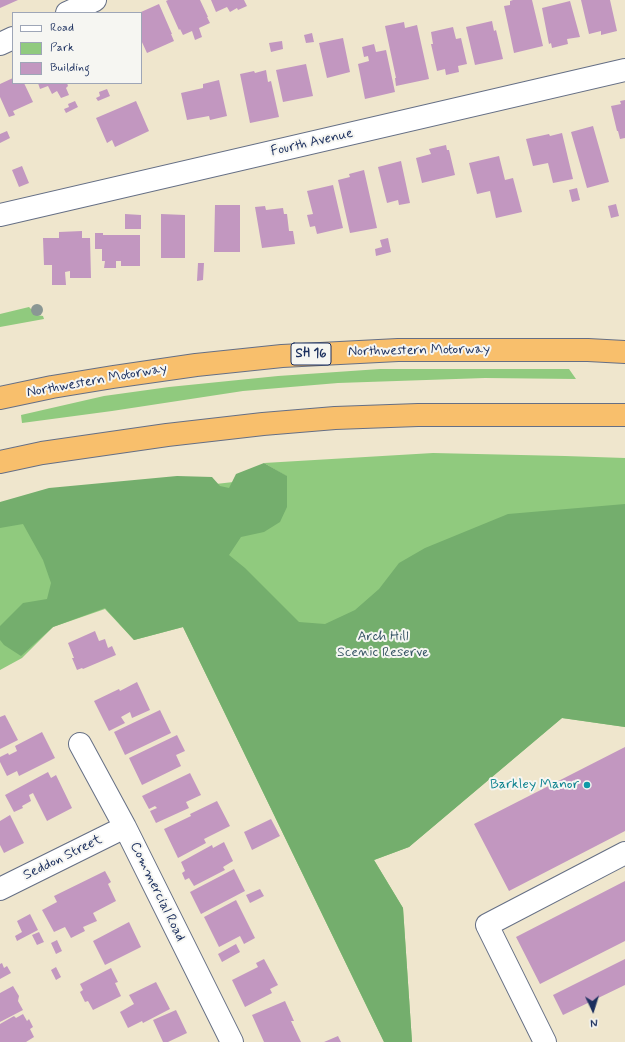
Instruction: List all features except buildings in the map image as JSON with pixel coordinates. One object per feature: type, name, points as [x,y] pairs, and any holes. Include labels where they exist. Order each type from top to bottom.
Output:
[{"type":"highway","name":"Northwestern Motorway","points":[[0,398],[52,387],[113,377],[196,365],[282,356],[398,350],[588,350],[625,352]]},
{"type":"highway","points":[[0,462],[42,453],[167,435],[263,424],[335,418],[418,415],[625,415]]},
{"type":"street","points":[[69,12],[95,0]]},
{"type":"street","points":[[0,44],[12,38]]},
{"type":"street","name":"Fourth Avenue","points":[[0,215],[625,70]]},
{"type":"street","name":"Commercial Road","points":[[80,744],[125,827],[232,1042]]},
{"type":"street","name":"Seddon Street","points":[[0,889],[125,827]]},
{"type":"street","points":[[544,1042],[487,925],[625,853]]},
{"type":"green space","points":[[29,307],[37,315],[43,316],[44,319],[0,327],[0,314]]},
{"type":"green space","points":[[380,369],[569,369],[576,379],[485,378],[338,383],[243,391],[22,423],[21,415],[104,396],[169,387],[278,376]]},
{"type":"green space","name":"Arch Hill Scenic Reserve","points":[[433,453],[625,458],[625,727],[562,718],[409,847],[374,860],[403,908],[412,1042],[384,1042],[183,627],[134,640],[105,609],[53,627],[22,658],[0,670],[0,514],[49,503],[286,476],[264,463]]},
{"type":"green space","name":"Arch Hill Scenic Reserve","points":[[264,463],[287,476],[287,507],[280,522],[264,532],[241,537],[229,555],[245,568],[299,622],[325,624],[355,610],[379,589],[399,563],[425,548],[508,514],[625,504],[625,727],[562,718],[409,847],[374,860],[403,908],[412,1042],[384,1042],[183,627],[134,640],[105,608],[53,627],[21,656],[4,645],[0,640],[0,626],[23,603],[47,599],[51,583],[43,560],[23,524],[0,528],[0,502],[49,488],[177,476],[212,477],[220,486],[229,488],[236,474]]},
{"type":"place","name":"Barkley Manor","points":[[587,785]]}]
